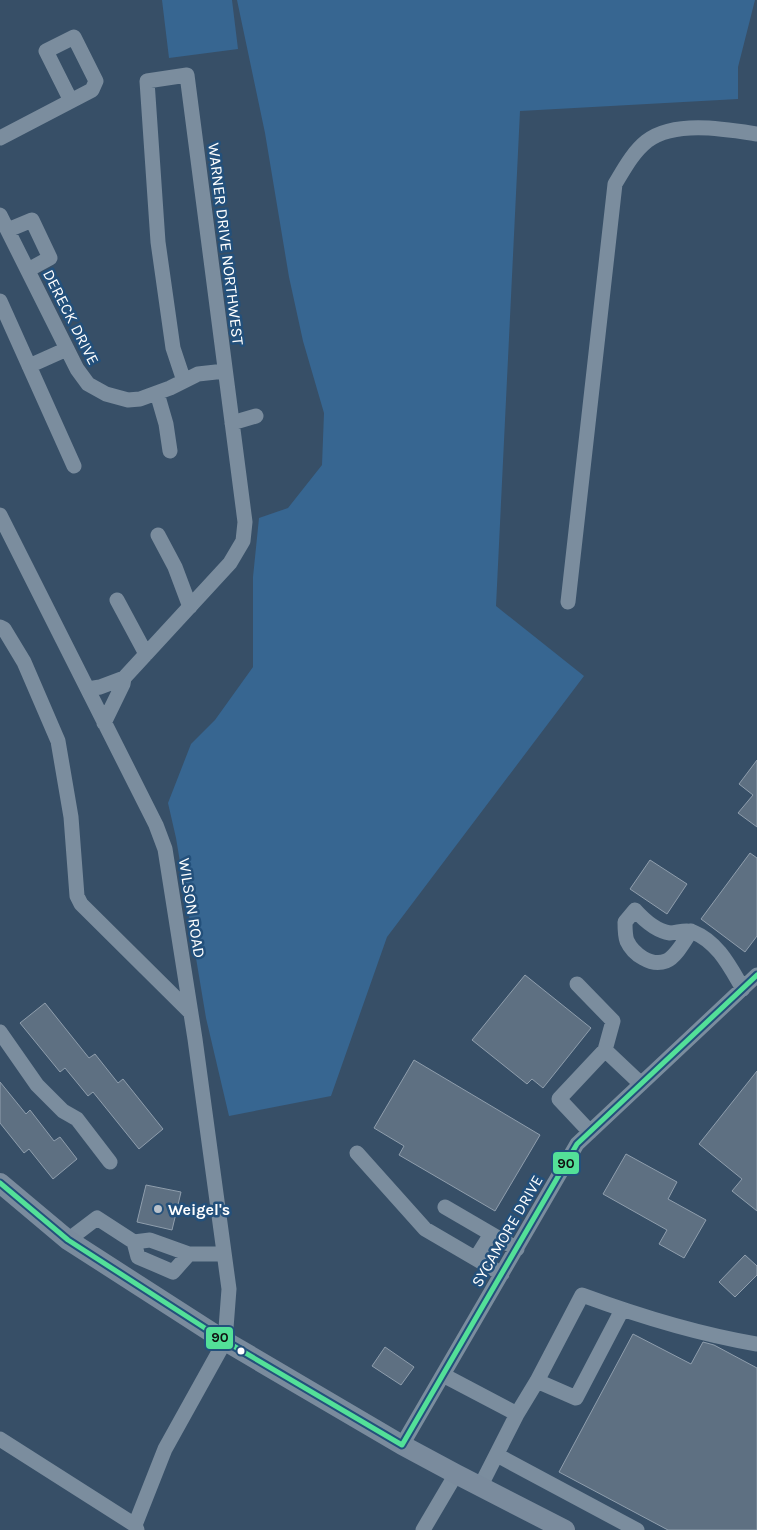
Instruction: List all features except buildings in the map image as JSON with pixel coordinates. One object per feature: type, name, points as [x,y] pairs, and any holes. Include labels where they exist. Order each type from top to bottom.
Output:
[{"type":"main road","points":[[0,1183],[68,1240],[225,1341],[402,1445],[565,1530]]},
{"type":"street","name":"WARNER DRIVE NORTHWEST","points":[[88,689],[124,678],[230,563],[243,541],[245,522],[187,74],[147,81],[158,242],[172,348],[184,381]]},
{"type":"street","points":[[0,138],[71,101]]},
{"type":"street","points":[[568,602],[615,184],[630,159],[647,141],[667,130],[717,127],[757,134]]},
{"type":"street","name":"DERECK DRIVE","points":[[0,215],[76,369],[88,384],[106,394],[128,400],[140,399],[198,374],[225,371]]},
{"type":"street","points":[[8,230],[32,220],[50,258],[28,270]]},
{"type":"street","points":[[0,301],[74,466]]},
{"type":"street","points":[[29,366],[67,349]]},
{"type":"street","points":[[157,393],[166,424],[170,451]]},
{"type":"street","points":[[232,423],[256,416]]},
{"type":"street","name":"WILSON ROAD","points":[[0,515],[156,825],[164,849],[191,1013],[229,1289],[225,1341]]},
{"type":"street","points":[[158,535],[175,567],[190,607]]},
{"type":"street","points":[[116,600],[146,654]]},
{"type":"street","points":[[0,627],[4,629],[24,662],[58,741],[71,817],[77,896],[81,904],[191,1013]]},
{"type":"street","points":[[104,723],[123,684],[124,678]]},
{"type":"street","points":[[691,931],[712,942],[728,963],[743,988]]},
{"type":"street","name":"SYCAMORE DRIVE","points":[[402,1445],[577,1144],[757,975]]},
{"type":"street","points":[[577,984],[613,1021],[605,1050],[559,1099],[590,1132]]},
{"type":"street","points":[[0,1032],[37,1085],[63,1111],[77,1119],[110,1162]]},
{"type":"street","points":[[605,1050],[641,1084]]},
{"type":"street","points":[[357,1153],[425,1229],[502,1274]]},
{"type":"street","points":[[445,1207],[517,1249]]},
{"type":"street","points":[[68,1240],[97,1218],[134,1242],[150,1240],[189,1254],[224,1254]]},
{"type":"street","points":[[476,1258],[491,1234]]},
{"type":"street","points":[[134,1242],[138,1257],[173,1272],[189,1254]]},
{"type":"street","points":[[480,1487],[517,1414],[537,1381],[582,1295],[622,1310],[724,1338],[757,1344]]},
{"type":"street","points":[[537,1381],[576,1398],[622,1310]]},
{"type":"street","points":[[0,1439],[136,1528],[165,1449],[225,1341]]},
{"type":"street","points":[[443,1375],[517,1414]]},
{"type":"street","points":[[497,1455],[637,1530]]},
{"type":"street","points":[[423,1530],[456,1474]]},
{"type":"shaded area","points":[[162,0],[232,0],[238,49],[169,58]]},
{"type":"shaded area","points":[[237,0],[755,0],[738,67],[738,99],[520,111],[496,606],[584,676],[387,937],[331,1096],[229,1116],[206,1018],[176,838],[168,803],[191,744],[215,720],[253,667],[253,577],[259,518],[288,508],[322,465],[324,413],[303,341],[289,277],[265,133]]},
{"type":"transit line","name":"90","points":[[0,1183],[68,1240],[225,1341],[402,1445],[577,1144],[757,975]]},
{"type":"place","name":"Weigel's","points":[[158,1209]]}]
